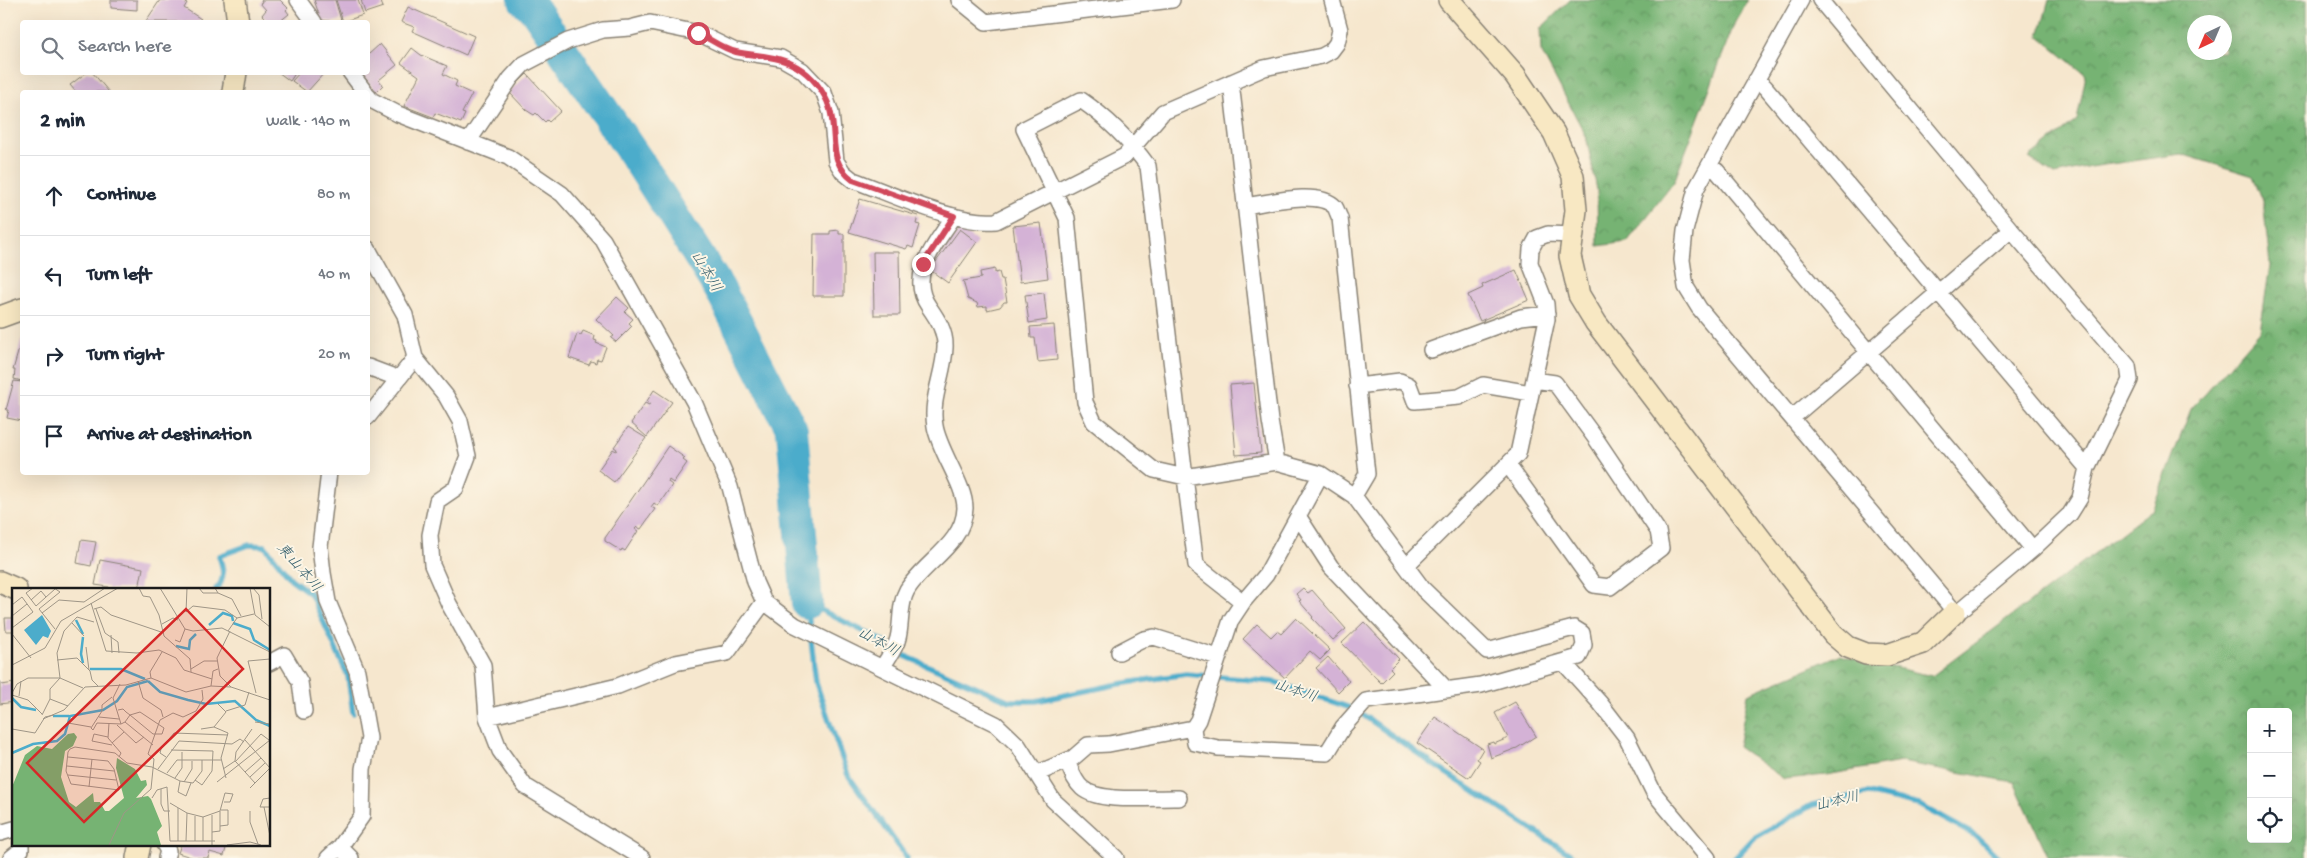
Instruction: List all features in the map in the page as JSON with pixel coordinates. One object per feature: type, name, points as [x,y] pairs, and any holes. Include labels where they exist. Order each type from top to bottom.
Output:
[{"type":"street","points":[[236,0],[238,20]]},
{"type":"street","points":[[298,0],[313,20]]},
{"type":"street","points":[[959,0],[986,22],[1172,0]]},
{"type":"street","points":[[468,142],[511,78],[524,64],[564,42],[603,30],[630,28],[650,23],[698,33],[734,51],[781,58],[802,70],[824,93],[831,113],[836,161],[843,172],[853,180],[954,216],[979,222],[996,221],[1125,156],[1163,112],[1264,68],[1322,56],[1331,51],[1337,43],[1340,30],[1332,0]]},
{"type":"street","points":[[1449,0],[1515,75],[1554,133],[1573,176],[1576,210],[1570,256],[1579,295],[1596,323],[1833,634],[1848,647],[1866,654],[1887,655],[1923,643],[1955,612],[1962,609],[2033,549],[2070,514],[2080,498],[2087,468],[2130,380],[2128,366],[2011,230],[1820,0]]},
{"type":"street","points":[[1801,0],[1696,189],[1685,230],[1682,260],[1686,287],[1699,308],[1955,612]]},
{"type":"street","points":[[234,90],[236,75]]},
{"type":"street","points":[[352,75],[362,90]]},
{"type":"street","points":[[1756,80],[1766,87],[2087,468]]},
{"type":"street","points":[[1230,82],[1270,421],[1277,462]]},
{"type":"street","points":[[370,99],[398,114],[508,157],[562,194],[603,240],[694,402],[730,487],[755,582],[764,602],[795,625],[996,724],[1018,745],[1053,800],[1116,858]]},
{"type":"street","points":[[1243,602],[1196,565],[1185,477],[1148,166],[1133,145],[1098,112],[1081,100],[1024,129],[1067,218],[1085,402],[1094,422],[1154,470],[1185,477],[1277,462],[1321,474],[1354,496],[1423,589],[1487,651],[1574,628],[1582,633],[1584,645],[1579,657],[1564,663],[1481,685],[1366,701],[1343,727],[1327,753],[1218,748],[1195,743],[1193,728],[1231,620],[1243,602],[1266,575],[1321,474]]},
{"type":"street","points":[[1709,166],[1717,171],[2033,549]]},
{"type":"street","points":[[1245,206],[1313,197],[1326,201],[1335,208],[1340,218],[1367,474],[1354,496]]},
{"type":"street","points":[[882,668],[898,640],[902,606],[907,590],[952,540],[962,524],[965,507],[935,428],[933,413],[945,349],[945,334],[924,300],[919,283],[923,264],[954,216]]},
{"type":"street","points":[[1792,418],[2011,230]]},
{"type":"street","points":[[1406,566],[1518,454],[1547,314],[1546,304],[1530,263],[1531,249],[1537,238],[1548,234],[1573,235]]},
{"type":"street","points":[[370,253],[405,315],[415,358],[451,404],[460,421],[468,456],[456,488],[437,501],[430,535],[432,565],[449,604],[483,665],[487,717],[500,751],[525,786],[642,858]]},
{"type":"street","points":[[0,317],[20,310]]},
{"type":"street","points":[[1431,350],[1521,317],[1547,314]]},
{"type":"street","points":[[370,415],[397,378],[415,358]]},
{"type":"street","points":[[370,368],[397,378]]},
{"type":"street","points":[[1357,386],[1400,381],[1408,385],[1415,402],[1459,397],[1483,385],[1532,386],[1555,383],[1596,439],[1658,531],[1661,548],[1610,587],[1594,586],[1508,464]]},
{"type":"street","points":[[328,858],[340,847],[362,816],[363,769],[369,738],[357,671],[328,602],[323,573],[320,547],[329,475]]},
{"type":"street","points":[[1298,516],[1331,567],[1447,690]]},
{"type":"street","points":[[0,582],[14,588]]},
{"type":"street","points":[[487,717],[618,686],[675,663],[727,653],[764,602]]},
{"type":"street","points":[[1119,652],[1144,639],[1154,637],[1218,657]]},
{"type":"street","points":[[270,662],[284,655],[300,682],[304,711]]},
{"type":"street","points":[[1564,663],[1600,702],[1627,738],[1654,793],[1708,858]]},
{"type":"street","points":[[1036,774],[1073,758],[1088,745],[1109,744],[1193,728]]},
{"type":"street","points":[[1067,760],[1074,778],[1082,788],[1097,797],[1179,798]]},
{"type":"street","points":[[11,858],[21,850],[21,846]]},
{"type":"street","points":[[165,846],[168,851],[166,858]]},
{"type":"street","points":[[340,847],[351,858]]},
{"type":"green space","points":[[1570,0],[1748,0],[1735,22],[1674,182],[1627,242],[1598,246],[1597,190],[1586,136],[1541,51],[1540,29]]},
{"type":"green space","points":[[2049,0],[2307,0],[2307,858],[2049,858],[2014,782],[1901,762],[1826,775],[1784,779],[1738,747],[1748,694],[1839,655],[1932,676],[2152,510],[2191,409],[2260,331],[2270,265],[2263,201],[2253,176],[2181,154],[2090,167],[2055,175],[2029,158],[2077,120],[2086,75],[2039,36]]},
{"type":"building","points":[[111,0],[137,0],[137,10],[111,8]]},
{"type":"building","points":[[160,0],[182,0],[187,3],[184,8],[201,19],[200,20],[147,20]]},
{"type":"building","points":[[261,0],[280,0],[288,8],[286,10],[289,14],[282,20],[267,20],[262,15],[266,10],[260,3],[262,2]]},
{"type":"building","points":[[314,0],[335,0],[341,20],[321,20]]},
{"type":"building","points":[[336,0],[358,0],[363,15],[342,20]]},
{"type":"building","points":[[361,0],[380,0],[383,7],[365,13]]},
{"type":"building","points":[[408,7],[474,36],[466,55],[412,31],[414,27],[401,22]]},
{"type":"building","points":[[380,44],[397,65],[379,80],[383,85],[376,92],[362,75],[370,75],[370,53]]},
{"type":"building","points":[[412,48],[421,55],[447,66],[443,74],[457,81],[455,86],[472,94],[462,113],[465,114],[461,123],[435,113],[433,117],[404,106],[419,76],[401,63]]},
{"type":"building","points":[[527,74],[561,111],[549,122],[547,120],[545,122],[536,113],[534,115],[526,110],[509,92]]},
{"type":"building","points":[[83,75],[95,75],[107,90],[74,90],[70,85]]},
{"type":"building","points":[[282,75],[294,75],[290,81]]},
{"type":"building","points":[[297,75],[322,75],[309,90],[304,90],[292,81]]},
{"type":"building","points":[[860,199],[918,216],[916,224],[920,225],[913,248],[908,246],[906,249],[849,232]]},
{"type":"building","points":[[1041,223],[1048,278],[1020,282],[1013,226]]},
{"type":"building","points":[[960,229],[977,242],[948,283],[930,270]]},
{"type":"building","points":[[839,230],[839,234],[844,234],[844,296],[813,296],[814,234],[830,234],[830,231]]},
{"type":"building","points":[[873,252],[899,252],[900,315],[874,315]]},
{"type":"building","points":[[995,269],[995,273],[999,272],[1001,279],[1003,279],[1007,302],[1004,302],[1000,307],[987,310],[987,306],[978,307],[977,303],[968,299],[963,281],[981,278],[980,272]]},
{"type":"building","points":[[1516,270],[1529,300],[1480,321],[1468,295],[1483,288],[1482,285]]},
{"type":"building","points":[[1044,293],[1047,320],[1029,323],[1025,295]]},
{"type":"building","points":[[617,297],[629,308],[625,312],[633,319],[629,323],[632,326],[616,342],[611,338],[614,336],[596,319]]},
{"type":"building","points":[[1054,325],[1057,360],[1038,362],[1035,338],[1031,338],[1030,327]]},
{"type":"building","points":[[583,331],[595,336],[594,340],[597,341],[596,343],[606,347],[601,360],[597,359],[596,363],[591,361],[589,365],[569,358],[577,334],[581,335]]},
{"type":"building","points":[[20,345],[20,380],[14,379],[15,370],[13,370]]},
{"type":"building","points":[[14,381],[20,382],[20,421],[7,418],[9,410],[6,410]]},
{"type":"building","points":[[1254,383],[1261,453],[1236,455],[1230,385]]},
{"type":"building","points":[[654,390],[672,402],[647,437],[631,423],[645,403],[649,405],[650,403],[647,401]]},
{"type":"building","points":[[628,427],[646,438],[614,482],[598,470],[613,449],[616,451],[617,449],[614,447]]},
{"type":"building","points":[[668,446],[685,458],[683,460],[687,463],[673,483],[669,480],[668,482],[672,485],[658,506],[654,503],[651,507],[655,509],[641,529],[637,527],[635,529],[638,531],[625,551],[622,549],[621,551],[605,541],[605,538]]},
{"type":"building","points":[[81,540],[96,542],[91,566],[77,563]]},
{"type":"building","points":[[100,560],[143,568],[139,588],[108,588],[95,585]]},
{"type":"building","points":[[1303,588],[1308,593],[1312,590],[1346,629],[1333,640],[1299,601],[1301,600],[1296,594]]},
{"type":"building","points":[[5,618],[12,618],[12,631],[6,631]]},
{"type":"building","points":[[1296,618],[1330,650],[1320,660],[1310,651],[1285,678],[1243,639],[1257,624],[1271,637],[1277,631],[1281,634]]},
{"type":"building","points":[[1364,622],[1399,659],[1390,668],[1393,671],[1381,683],[1342,643]]},
{"type":"building","points":[[1328,657],[1349,681],[1338,692],[1316,668]]},
{"type":"building","points":[[0,681],[2,685],[12,683],[12,702],[0,704]]},
{"type":"building","points":[[1515,702],[1536,736],[1517,748],[1491,758],[1487,744],[1493,742],[1494,744],[1508,738],[1495,713]]},
{"type":"building","points":[[1435,717],[1483,749],[1477,759],[1480,761],[1469,778],[1417,743]]},
{"type":"building","points":[[180,846],[226,846],[224,856],[210,852],[208,858],[194,858],[178,853]]},
{"type":"waterway","name":"山本川","points":[[524,0],[535,10],[641,165],[719,288],[792,430],[807,603]]},
{"type":"waterway","name":"東山本川","points":[[217,588],[222,578],[219,556],[249,545],[265,546],[291,579],[311,594],[348,676],[353,713]]},
{"type":"waterway","name":"山本川","points":[[807,603],[881,640],[905,656],[1010,701],[1036,701],[1119,684],[1186,674],[1275,682],[1356,710],[1437,767],[1576,858]]},
{"type":"waterway","points":[[807,603],[816,683],[848,775],[907,858]]},
{"type":"waterway","name":"山本川","points":[[1735,858],[1754,838],[1812,805],[1868,793],[1919,805],[1976,836],[1999,858]]},
{"type":"route","points":[[698,33],[734,51],[781,58],[802,70],[824,93],[831,113],[836,161],[843,172],[853,180],[954,216],[923,264]]}]
